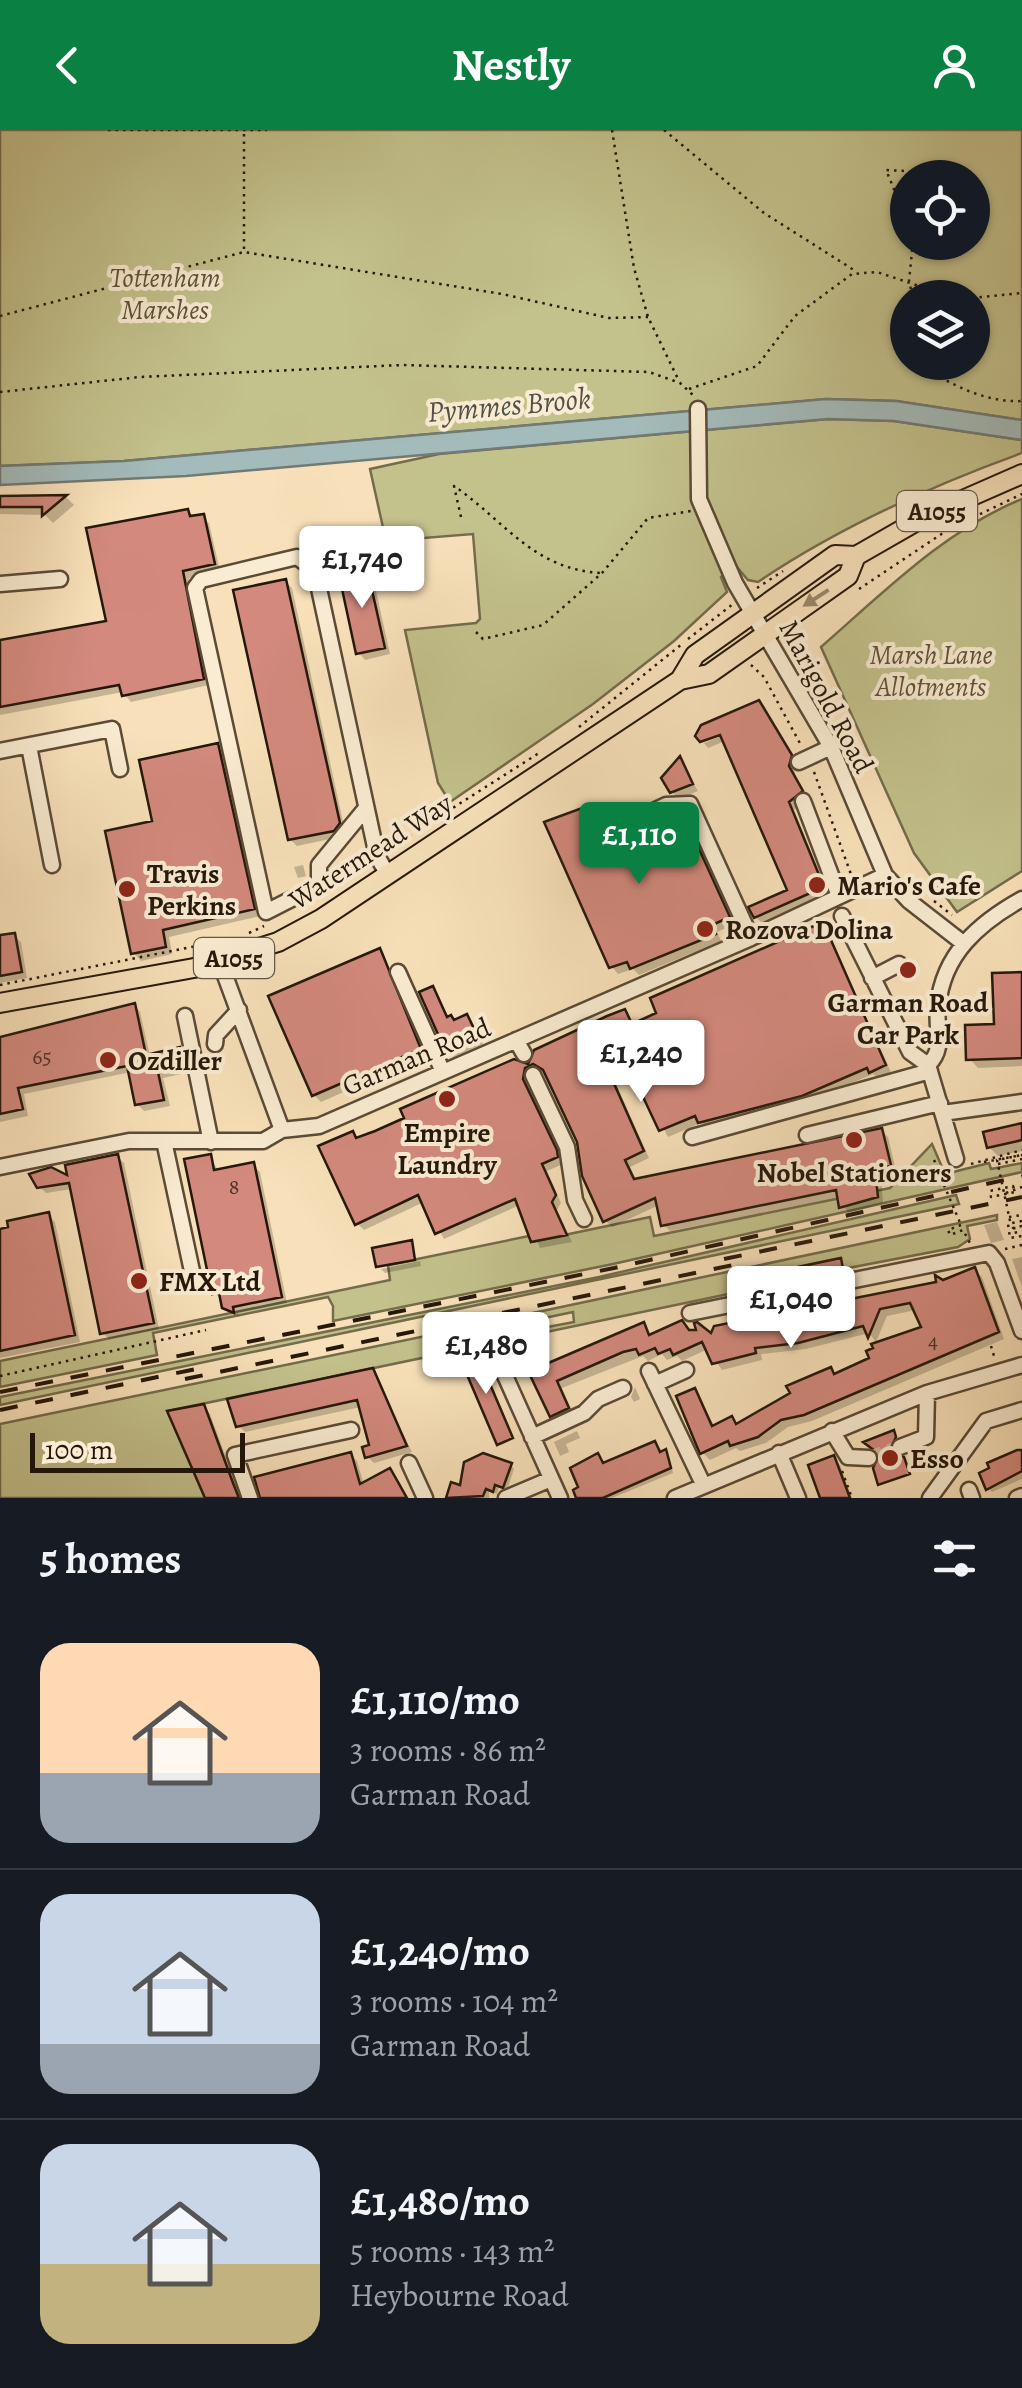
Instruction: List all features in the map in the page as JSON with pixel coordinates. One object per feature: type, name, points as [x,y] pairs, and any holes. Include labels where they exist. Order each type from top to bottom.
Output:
[{"type":"main road","name":"Watermead Way","points":[[680,680],[695,655],[834,555],[856,556],[938,510],[1022,474]]},
{"type":"main road","name":"Watermead Way","points":[[0,1002],[220,962],[306,928],[680,680],[709,674],[848,576],[856,556]]},
{"type":"street","points":[[698,409],[702,510]]},
{"type":"street","name":"Marigold Road","points":[[702,510],[753,612],[831,746],[885,875],[909,901],[962,943]]},
{"type":"street","points":[[366,808],[318,865],[319,885],[266,912],[195,588],[201,580],[297,558],[315,570],[377,856],[388,874]]},
{"type":"street","points":[[315,570],[364,558]]},
{"type":"street","points":[[0,584],[60,579]]},
{"type":"street","points":[[0,751],[112,729],[120,768]]},
{"type":"street","points":[[29,746],[52,865]]},
{"type":"street","points":[[798,762],[831,746]]},
{"type":"street","points":[[803,800],[839,896]]},
{"type":"street","points":[[618,828],[666,805],[690,804],[751,938]]},
{"type":"street","name":"Garman Road","points":[[0,1166],[130,1141],[263,1141],[282,1130],[319,1126],[443,1072],[520,1047],[885,875]]},
{"type":"street","points":[[692,1136],[929,1068],[940,1046],[938,1004],[942,982],[962,943],[1022,899]]},
{"type":"street","points":[[842,916],[910,1052],[929,1068],[956,1159]]},
{"type":"street","points":[[220,962],[282,1130]]},
{"type":"street","points":[[872,978],[900,964]]},
{"type":"street","points":[[398,972],[443,1072]]},
{"type":"street","points":[[215,1044],[216,1035],[239,1010]]},
{"type":"street","points":[[185,1016],[212,1142]]},
{"type":"street","points":[[533,1075],[567,1147],[575,1200],[584,1220]]},
{"type":"street","points":[[807,1134],[941,1108],[1022,1102]]},
{"type":"street","points":[[164,1141],[196,1285]]},
{"type":"street","points":[[690,1312],[989,1253],[1000,1256],[1022,1331]]},
{"type":"street","points":[[493,1349],[560,1498]]},
{"type":"street","points":[[675,1498],[927,1394],[1022,1365]]},
{"type":"street","points":[[686,1370],[652,1378],[704,1486]]},
{"type":"street","points":[[532,1437],[584,1413],[598,1399],[622,1388]]},
{"type":"street","points":[[900,1447],[926,1437],[927,1394]]},
{"type":"street","points":[[930,1498],[986,1421],[1022,1410]]},
{"type":"street","points":[[250,1498],[235,1455],[351,1430]]},
{"type":"street","points":[[832,1431],[848,1457],[869,1458]]},
{"type":"street","points":[[778,1453],[798,1498]]},
{"type":"street","points":[[410,1463],[425,1498]]},
{"type":"street","points":[[506,1498],[551,1479]]},
{"type":"path","points":[[108,130],[267,130]]},
{"type":"path","points":[[612,130],[634,268],[648,317],[680,383]]},
{"type":"path","points":[[664,130],[764,213],[859,273],[903,280]]},
{"type":"path","points":[[244,132],[244,252]]},
{"type":"path","points":[[0,316],[244,252],[502,294],[609,318],[648,317]]},
{"type":"path","points":[[0,392],[140,377],[414,364],[620,369],[680,383],[689,389],[756,366],[795,316],[834,285],[859,273]]},
{"type":"path","points":[[990,296],[1022,292]]},
{"type":"path","points":[[944,380],[1005,402],[1022,401]]},
{"type":"path","points":[[461,517],[454,486],[492,512],[526,549],[578,572],[602,572]]},
{"type":"path","points":[[856,590],[949,530],[1022,494]]},
{"type":"path","points":[[476,632],[483,639],[543,625],[602,572],[648,518],[702,510]]},
{"type":"path","points":[[797,630],[793,639],[797,657],[824,706]]},
{"type":"path","points":[[930,898],[957,918]]},
{"type":"path","points":[[956,1159],[959,1167],[1022,1155]]},
{"type":"path","points":[[1004,1240],[1022,1229],[1011,1223],[997,1160],[1022,1155]]},
{"type":"path","points":[[934,1160],[940,1172],[928,1177],[930,1182],[941,1178],[961,1225],[948,1230],[950,1235],[963,1230],[968,1240]]},
{"type":"path","points":[[1004,1192],[1013,1186]]},
{"type":"path","points":[[1004,1192],[1022,1187]]},
{"type":"path","points":[[1009,1217],[1022,1214]]},
{"type":"path","points":[[1000,1256],[1022,1245]]},
{"type":"path","points":[[0,1376],[206,1330]]},
{"type":"path","points":[[991,1346],[994,1356]]},
{"type":"path","points":[[840,1465],[852,1498]]},
{"type":"green space","name":"Tottenham Marshes","points":[[0,130],[1022,130],[1022,420],[896,401],[826,399],[124,461],[0,466]]},
{"type":"green space","points":[[828,419],[894,421],[1022,440],[1022,453],[886,509],[758,582],[748,580],[736,566],[721,577],[727,592],[674,641],[593,704],[450,802],[438,783],[405,630],[476,623],[480,619],[473,534],[386,541],[370,469],[439,454]]},
{"type":"green space","name":"Marsh Lane Allotments","points":[[1022,499],[1022,871],[957,912],[914,853],[821,647],[941,545]]},
{"type":"green space","points":[[932,1144],[945,1174],[989,1163],[991,1169],[1022,1163],[1022,1172],[613,1264],[333,1321],[333,1306],[328,1297],[153,1333],[157,1355],[0,1387],[0,1361],[390,1280],[388,1265],[529,1236],[531,1242],[650,1217],[654,1236],[890,1188]]},
{"type":"green space","points":[[956,1195],[959,1204],[0,1405],[0,1397],[599,1277]]},
{"type":"green space","points":[[997,1215],[997,1220],[967,1226],[970,1239],[958,1247],[843,1269],[840,1258],[736,1280],[738,1292],[168,1411],[205,1498],[0,1498],[0,1424],[469,1327],[490,1338],[574,1322],[573,1312],[530,1321],[528,1314]]},
{"type":"water","points":[[826,399],[896,401],[1022,420],[1022,440],[894,421],[828,419],[186,476],[0,485],[0,466],[124,461]]},
{"type":"building","points":[[67,495],[42,516],[42,507],[0,507],[0,496]]},
{"type":"building","points":[[188,509],[190,516],[204,514],[215,564],[183,571],[204,679],[122,696],[119,685],[0,707],[0,640],[106,621],[86,528]]},
{"type":"building","points":[[367,568],[385,648],[356,654],[339,575]]},
{"type":"building","points":[[286,579],[340,823],[334,831],[288,840],[233,590]]},
{"type":"building","points":[[759,700],[792,755],[789,766],[803,791],[789,802],[824,887],[754,918],[748,907],[787,890],[720,735],[700,742],[695,736],[701,725]]},
{"type":"building","points":[[218,743],[255,909],[163,930],[166,947],[131,954],[105,831],[152,821],[139,760]]},
{"type":"building","points":[[680,756],[693,784],[670,793],[661,778]]},
{"type":"building","points":[[593,804],[612,848],[684,816],[730,917],[712,925],[716,934],[630,969],[627,962],[609,968],[544,822]]},
{"type":"building","points":[[823,922],[886,1065],[869,1073],[867,1068],[802,1096],[698,1123],[695,1116],[659,1131],[622,1052],[604,1061],[644,1151],[625,1160],[634,1179],[882,1128],[891,1165],[875,1169],[878,1197],[839,1208],[836,1190],[661,1226],[655,1198],[603,1222],[582,1176],[577,1142],[543,1070],[533,1064],[525,1068],[523,1079],[557,1150],[558,1157],[542,1164],[556,1195],[552,1202],[567,1235],[531,1242],[515,1199],[435,1234],[418,1195],[355,1225],[318,1146],[353,1131],[356,1138],[375,1131],[404,1118],[400,1109],[514,1059],[528,1064],[534,1050],[625,1009],[632,1024],[656,1013],[650,998]]},
{"type":"building","points":[[15,933],[22,972],[0,976],[0,935]]},
{"type":"building","points":[[380,948],[421,1049],[312,1096],[268,996]]},
{"type":"building","points":[[1022,972],[1022,1058],[966,1060],[965,1025],[994,1024],[992,973]]},
{"type":"building","points":[[433,986],[447,1017],[451,1015],[454,1020],[467,1014],[478,1037],[446,1052],[419,992]]},
{"type":"building","points":[[135,1003],[146,1055],[180,1047],[184,1066],[158,1072],[164,1100],[135,1105],[127,1066],[18,1088],[23,1109],[0,1114],[0,1037]]},
{"type":"building","points":[[1022,1123],[1022,1140],[987,1148],[983,1132]]},
{"type":"building","points":[[118,1154],[154,1323],[100,1334],[69,1183],[37,1188],[29,1174],[51,1167],[67,1175],[65,1165]]},
{"type":"building","points":[[211,1154],[214,1170],[254,1162],[282,1297],[233,1307],[234,1313],[222,1308],[219,1293],[212,1294],[184,1159]]},
{"type":"building","points":[[49,1212],[75,1335],[0,1351],[0,1229],[8,1227],[7,1221]]},
{"type":"building","points":[[412,1240],[415,1260],[376,1267],[372,1248]]},
{"type":"building","points":[[841,1258],[843,1269],[738,1292],[736,1280]]},
{"type":"building","points":[[975,1267],[999,1332],[804,1415],[781,1420],[758,1437],[730,1446],[728,1441],[700,1454],[676,1396],[695,1388],[712,1426],[732,1416],[736,1424],[790,1393],[786,1386],[831,1367],[834,1374],[869,1358],[866,1351],[873,1348],[871,1344],[921,1327],[910,1303],[880,1309],[868,1338],[863,1326],[798,1343],[755,1348],[756,1353],[712,1364],[702,1342],[673,1355],[670,1349],[658,1354],[655,1348],[639,1355],[636,1349],[623,1352],[557,1381],[569,1408],[550,1417],[508,1329],[528,1325],[530,1340],[535,1339],[546,1364],[644,1322],[649,1335],[682,1320],[689,1330],[696,1330],[697,1322],[711,1333],[714,1326],[936,1282],[935,1275],[943,1280]]},
{"type":"building","points":[[475,1349],[513,1438],[497,1445],[459,1356]]},
{"type":"building","points":[[373,1368],[407,1446],[365,1458],[362,1447],[369,1445],[357,1400],[236,1427],[227,1399]]},
{"type":"building","points":[[204,1404],[239,1498],[205,1498],[167,1411]]},
{"type":"building","points":[[894,1430],[896,1437],[890,1450],[904,1457],[910,1474],[878,1485],[873,1468],[879,1454],[863,1442]]},
{"type":"building","points":[[655,1441],[660,1452],[666,1449],[671,1468],[603,1498],[576,1498],[573,1490],[578,1487],[570,1468],[598,1453],[603,1463]]},
{"type":"building","points":[[1022,1450],[1022,1471],[986,1490],[979,1473],[989,1468],[987,1463]]},
{"type":"building","points":[[351,1452],[360,1484],[390,1468],[407,1498],[260,1498],[254,1477]]},
{"type":"building","points":[[483,1453],[512,1463],[503,1488],[495,1485],[493,1492],[486,1489],[483,1496],[446,1498],[451,1482],[460,1485],[464,1462]]},
{"type":"building","points":[[834,1455],[850,1498],[820,1498],[808,1465]]},
{"type":"tunnel","points":[[869,1458],[900,1447]]},
{"type":"railway","points":[[0,1392],[614,1268],[1022,1176]]},
{"type":"railway","points":[[724,1259],[1022,1197]]},
{"type":"railway","points":[[185,1379],[738,1264]]},
{"type":"railway","points":[[0,1410],[196,1369]]},
{"type":"place","name":"Mario's Cafe","points":[[817,885]]},
{"type":"place","name":"Travis Perkins","points":[[127,889]]},
{"type":"place","name":"Rozova Dolina","points":[[705,929]]},
{"type":"place","name":"Garman Road Car Park","points":[[908,970]]},
{"type":"place","name":"Ozdiller","points":[[108,1060]]},
{"type":"place","name":"Empire Laundry","points":[[447,1099]]},
{"type":"place","name":"Nobel Stationers","points":[[854,1140]]},
{"type":"place","name":"FMX Ltd","points":[[139,1281]]},
{"type":"place","name":"Esso","points":[[890,1458]]},
{"type":"water label","name":"Pymmes Brook","points":[[509,405]]}]
